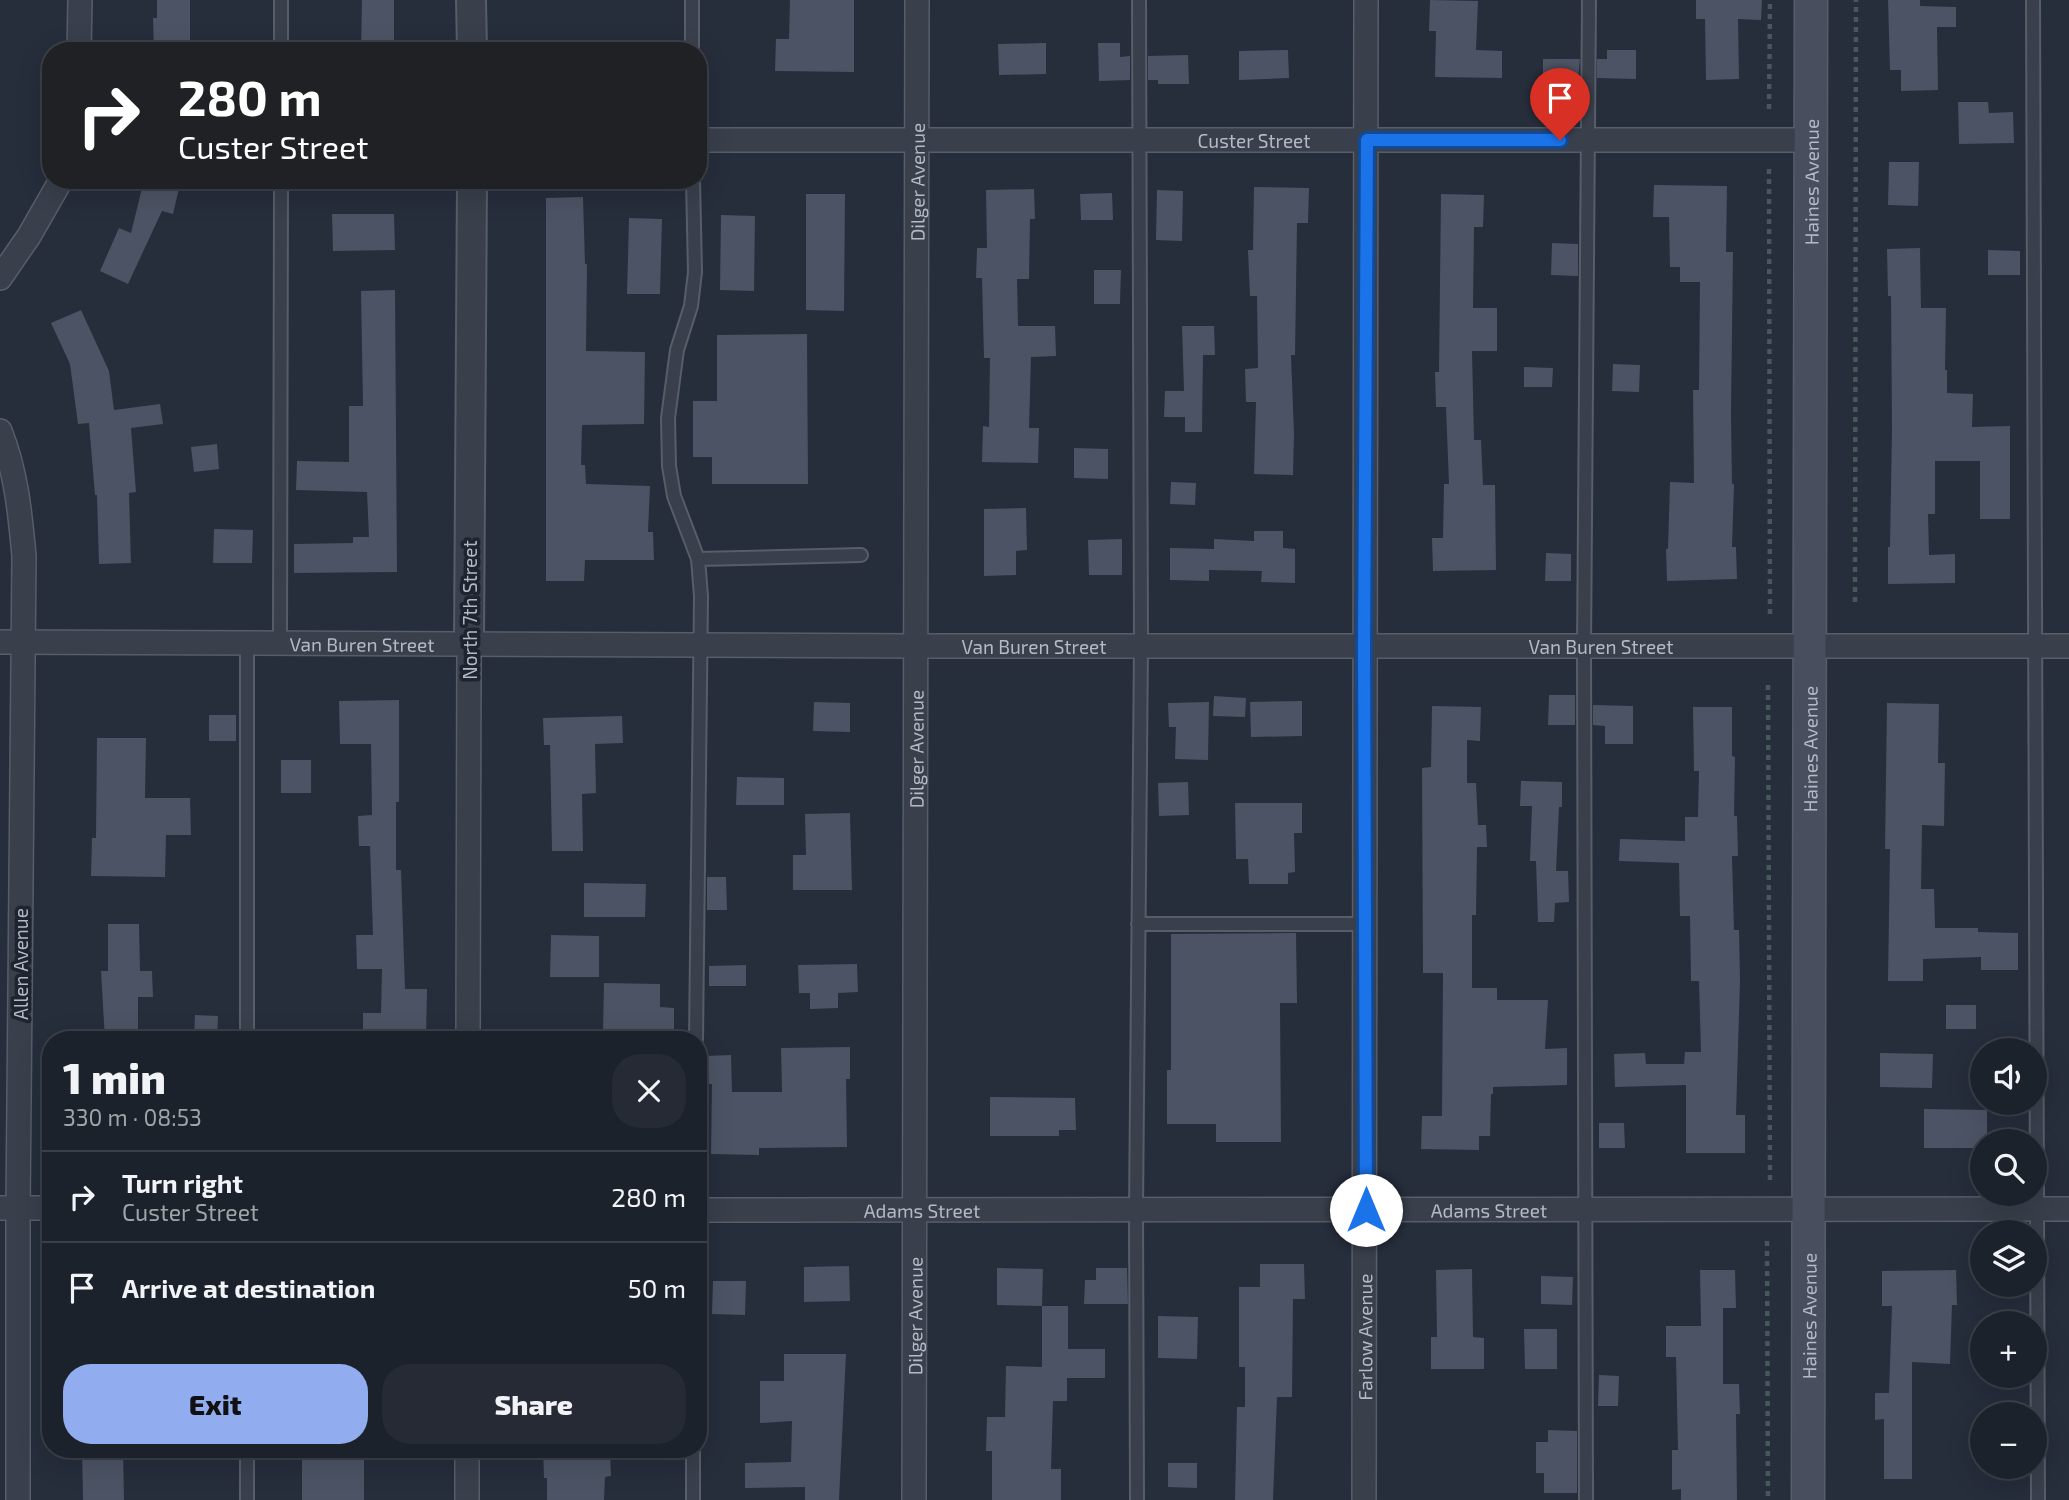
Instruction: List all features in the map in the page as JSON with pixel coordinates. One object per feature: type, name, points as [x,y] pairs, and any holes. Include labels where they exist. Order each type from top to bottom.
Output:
[{"type":"main road","name":"Haines Avenue","points":[[1808,1500],[1811,0]]},
{"type":"street","points":[[79,0],[79,42]]},
{"type":"street","points":[[471,0],[471,42]]},
{"type":"street","name":"Dilger Avenue","points":[[914,1500],[917,0]]},
{"type":"street","name":"Farlow Avenue","points":[[1364,1500],[1366,0]]},
{"type":"street","name":"Custer Street","points":[[707,140],[1810,140]]},
{"type":"street","points":[[0,278],[29,236],[56,189]]},
{"type":"street","name":"North 7th Street","points":[[468,1031],[471,189]]},
{"type":"street","name":"Allen Avenue","points":[[0,431],[9,453],[19,502],[24,556],[11,642],[9,1208],[18,1500]]},
{"type":"street","name":"Van Buren Street","points":[[11,642],[1809,648],[2069,646]]},
{"type":"street","points":[[9,1208],[42,1208]]},
{"type":"street","name":"Adams Street","points":[[707,1210],[2069,1209]]},
{"type":"street","points":[[467,1458],[467,1500]]},
{"type":"lane","points":[[281,0],[281,42]]},
{"type":"lane","points":[[692,0],[692,42]]},
{"type":"lane","points":[[1137,1500],[1139,0]]},
{"type":"lane","points":[[1586,1500],[1584,647],[1588,0]]},
{"type":"lane","points":[[2033,0],[2038,1500]]},
{"type":"lane","points":[[280,643],[281,189]]},
{"type":"lane","points":[[693,189],[695,271],[691,306],[677,351],[668,418],[669,466],[674,496],[698,559],[701,596],[696,1031]]},
{"type":"lane","points":[[698,559],[861,555]]},
{"type":"lane","points":[[247,643],[247,1031]]},
{"type":"lane","points":[[1138,924],[1365,924]]},
{"type":"lane","points":[[247,1458],[247,1500]]},
{"type":"lane","points":[[693,1458],[693,1500]]},
{"type":"path","points":[[1769,109],[1770,0]]},
{"type":"path","points":[[1855,602],[1856,0]]},
{"type":"path","points":[[1769,169],[1770,614]]},
{"type":"path","points":[[1768,685],[1770,1182]]},
{"type":"path","points":[[1767,1241],[1768,1500]]},
{"type":"building","points":[[157,0],[190,0],[190,42],[154,42],[153,18],[157,18]]},
{"type":"building","points":[[362,0],[394,0],[394,42],[361,42]]},
{"type":"building","points":[[790,0],[854,0],[854,72],[775,71],[776,39],[789,39]]},
{"type":"building","points":[[1430,0],[1478,1],[1476,50],[1502,51],[1502,78],[1435,77],[1436,31],[1429,31]]},
{"type":"building","points":[[1696,0],[1762,0],[1761,20],[1738,19],[1739,79],[1706,80],[1705,19],[1696,19]]},
{"type":"building","points":[[1888,0],[1920,0],[1920,6],[1956,7],[1956,27],[1937,27],[1938,90],[1901,91],[1901,70],[1890,70]]},
{"type":"building","points":[[1046,43],[1046,74],[999,75],[998,44]]},
{"type":"building","points":[[1098,43],[1120,43],[1120,57],[1130,56],[1130,80],[1099,81]]},
{"type":"building","points":[[1288,50],[1289,78],[1239,80],[1239,51]]},
{"type":"building","points":[[1607,50],[1636,50],[1636,79],[1597,78],[1597,59],[1607,59]]},
{"type":"building","points":[[1188,55],[1189,84],[1158,84],[1158,80],[1148,80],[1148,56]]},
{"type":"building","points":[[1543,59],[1580,59],[1577,90],[1543,91]]},
{"type":"building","points":[[1958,102],[1988,102],[1989,113],[2013,112],[2014,143],[1959,144]]},
{"type":"building","points":[[1889,162],[1919,162],[1918,206],[1888,205]]},
{"type":"building","points":[[1654,185],[1727,186],[1726,252],[1733,252],[1732,547],[1736,547],[1737,579],[1667,581],[1670,482],[1694,483],[1693,390],[1699,390],[1700,282],[1680,282],[1680,267],[1670,267],[1669,217],[1653,217]]},
{"type":"building","points":[[1254,187],[1309,188],[1308,223],[1297,223],[1295,355],[1291,355],[1293,475],[1254,474],[1256,402],[1246,402],[1245,369],[1258,368],[1257,296],[1250,296],[1248,250],[1253,250]]},
{"type":"building","points":[[142,189],[179,189],[173,214],[162,211],[128,284],[100,271],[119,228],[131,233]]},
{"type":"building","points":[[1034,189],[1035,219],[1030,219],[1029,279],[1017,279],[1018,326],[1055,326],[1056,356],[1031,357],[1029,428],[1039,428],[1038,463],[982,462],[983,426],[989,427],[990,358],[984,358],[982,278],[976,278],[977,248],[987,248],[986,190]]},
{"type":"building","points":[[1157,190],[1183,191],[1182,241],[1156,240]]},
{"type":"building","points":[[1112,193],[1113,220],[1081,220],[1080,194]]},
{"type":"building","points":[[806,194],[845,194],[844,311],[806,310]]},
{"type":"building","points":[[1441,194],[1484,195],[1483,227],[1474,227],[1473,308],[1497,308],[1497,351],[1472,351],[1474,440],[1481,440],[1483,485],[1495,485],[1496,570],[1433,571],[1432,538],[1443,538],[1444,484],[1449,484],[1446,407],[1436,407],[1435,372],[1439,372]]},
{"type":"building","points":[[583,197],[587,264],[586,351],[645,352],[644,424],[582,425],[581,465],[585,465],[586,484],[650,486],[648,532],[653,532],[654,560],[585,560],[584,581],[546,581],[546,198]]},
{"type":"building","points":[[332,214],[394,214],[395,250],[333,251]]},
{"type":"building","points":[[721,215],[755,216],[754,291],[720,290]]},
{"type":"building","points":[[629,218],[662,219],[660,294],[627,294]]},
{"type":"building","points":[[1552,243],[1578,244],[1578,276],[1551,275]]},
{"type":"building","points":[[1920,248],[1921,308],[1946,308],[1947,393],[1973,394],[1972,427],[2010,426],[2010,519],[1980,519],[1980,461],[1935,461],[1935,514],[1928,514],[1929,555],[1955,554],[1955,583],[1888,584],[1892,429],[1891,296],[1888,296],[1887,249]]},
{"type":"building","points":[[1988,250],[2020,251],[2020,275],[1988,275]]},
{"type":"building","points":[[1094,270],[1121,270],[1120,304],[1094,304]]},
{"type":"building","points":[[395,290],[397,572],[294,573],[294,544],[353,543],[353,537],[369,537],[367,492],[296,490],[297,461],[349,462],[349,406],[363,406],[361,291]]},
{"type":"building","points":[[81,310],[109,371],[114,410],[160,404],[163,424],[131,428],[136,492],[129,493],[131,563],[99,564],[97,495],[89,423],[78,424],[70,364],[51,323]]},
{"type":"building","points":[[1182,326],[1214,326],[1215,355],[1203,355],[1202,432],[1185,432],[1185,417],[1164,417],[1165,391],[1184,391]]},
{"type":"building","points":[[807,334],[808,484],[712,484],[712,457],[693,457],[693,401],[717,401],[717,335]]},
{"type":"building","points":[[1613,364],[1640,365],[1639,392],[1612,391]]},
{"type":"building","points":[[1524,367],[1553,368],[1552,387],[1524,387]]},
{"type":"building","points":[[217,444],[219,469],[194,472],[191,447]]},
{"type":"building","points":[[1074,448],[1108,449],[1108,479],[1074,478]]},
{"type":"building","points":[[1171,482],[1196,483],[1195,505],[1170,504]]},
{"type":"building","points":[[1026,508],[1027,550],[1016,551],[1016,575],[984,576],[984,509]]},
{"type":"building","points":[[214,529],[253,530],[252,563],[213,563]]},
{"type":"building","points":[[1254,531],[1283,531],[1283,548],[1295,549],[1295,583],[1261,582],[1262,571],[1209,570],[1209,581],[1170,580],[1170,548],[1214,549],[1214,539],[1254,541]]},
{"type":"building","points":[[1122,539],[1122,575],[1089,575],[1088,540]]},
{"type":"building","points":[[1546,553],[1571,554],[1571,581],[1545,581]]},
{"type":"building","points":[[1549,695],[1575,695],[1575,725],[1548,725]]},
{"type":"building","points":[[1214,696],[1246,698],[1245,717],[1213,716]]},
{"type":"building","points":[[399,700],[396,870],[401,870],[405,989],[427,989],[426,1031],[363,1031],[363,1013],[381,1013],[382,969],[357,969],[356,935],[373,935],[370,846],[359,846],[358,816],[372,815],[371,744],[340,744],[339,701]]},
{"type":"building","points":[[1302,701],[1302,736],[1251,737],[1250,702]]},
{"type":"building","points":[[814,702],[850,703],[850,732],[813,731]]},
{"type":"building","points":[[1209,702],[1208,760],[1175,759],[1176,727],[1169,727],[1168,703]]},
{"type":"building","points":[[1887,703],[1939,704],[1938,763],[1945,763],[1944,826],[1922,825],[1921,889],[1934,889],[1935,928],[1978,928],[1978,932],[2018,933],[2018,970],[1981,970],[1981,957],[1923,959],[1923,981],[1888,981],[1890,849],[1885,849]]},
{"type":"building","points":[[1593,705],[1633,706],[1633,744],[1605,744],[1605,726],[1593,725]]},
{"type":"building","points":[[1432,706],[1481,707],[1480,741],[1467,740],[1467,783],[1476,783],[1478,825],[1486,825],[1487,847],[1477,847],[1476,915],[1472,915],[1472,988],[1497,988],[1497,1000],[1548,1000],[1545,1049],[1567,1048],[1567,1085],[1493,1087],[1490,1136],[1479,1136],[1479,1150],[1421,1149],[1422,1116],[1442,1116],[1443,973],[1423,973],[1422,768],[1431,767]]},
{"type":"building","points":[[1693,707],[1732,707],[1734,816],[1737,816],[1738,856],[1732,856],[1734,930],[1739,930],[1740,981],[1736,1115],[1745,1115],[1745,1153],[1686,1153],[1686,1085],[1615,1087],[1614,1054],[1645,1053],[1646,1064],[1684,1064],[1685,1052],[1701,1052],[1699,981],[1691,981],[1690,916],[1680,916],[1679,863],[1619,861],[1620,839],[1685,841],[1685,817],[1698,817],[1699,771],[1694,771]]},
{"type":"building","points":[[209,715],[236,715],[236,741],[209,741]]},
{"type":"building","points":[[622,716],[623,743],[595,744],[596,793],[582,794],[583,851],[552,851],[550,745],[544,745],[543,718]]},
{"type":"building","points":[[97,738],[146,738],[145,798],[190,798],[191,835],[166,835],[165,877],[91,876],[92,838],[96,838]]},
{"type":"building","points":[[281,760],[311,760],[311,793],[281,793]]},
{"type":"building","points":[[737,777],[784,778],[784,805],[736,805]]},
{"type":"building","points":[[1521,781],[1562,782],[1556,871],[1568,871],[1569,902],[1555,903],[1554,922],[1538,922],[1536,861],[1530,861],[1532,806],[1520,806]]},
{"type":"building","points":[[1188,782],[1189,815],[1159,816],[1158,783]]},
{"type":"building","points":[[1235,803],[1302,803],[1302,833],[1294,833],[1295,872],[1288,873],[1288,884],[1249,884],[1248,859],[1236,859]]},
{"type":"building","points":[[850,813],[852,890],[793,890],[793,855],[806,855],[805,814]]},
{"type":"building","points":[[707,877],[726,877],[727,910],[707,910]]},
{"type":"building","points":[[584,883],[646,884],[645,917],[584,917]]},
{"type":"building","points":[[108,924],[139,924],[140,971],[152,971],[153,997],[138,997],[138,1031],[104,1031],[101,971],[108,971]]},
{"type":"building","points":[[1296,933],[1297,1003],[1280,1003],[1281,1142],[1216,1142],[1216,1124],[1167,1124],[1167,1070],[1171,1070],[1171,934]]},
{"type":"building","points":[[551,935],[599,936],[599,977],[550,977]]},
{"type":"building","points":[[857,964],[858,992],[838,993],[838,1008],[810,1009],[810,993],[799,993],[798,965]]},
{"type":"building","points":[[746,965],[746,986],[709,986],[709,966]]},
{"type":"building","points":[[604,983],[660,984],[660,1007],[674,1008],[674,1031],[603,1031]]},
{"type":"building","points":[[1946,1005],[1976,1005],[1976,1029],[1946,1029]]},
{"type":"building","points":[[195,1015],[218,1016],[217,1031],[194,1031]]},
{"type":"building","points":[[850,1047],[850,1079],[846,1079],[847,1147],[759,1148],[759,1155],[711,1154],[712,1084],[707,1084],[707,1056],[731,1055],[732,1092],[782,1092],[781,1048]]},
{"type":"building","points":[[1880,1053],[1933,1054],[1932,1088],[1880,1087]]},
{"type":"building","points":[[990,1097],[1075,1098],[1076,1130],[1059,1130],[1059,1136],[990,1136]]},
{"type":"building","points":[[1924,1109],[1970,1110],[1970,1115],[1987,1115],[1987,1129],[1970,1129],[1970,1148],[1924,1148]]},
{"type":"building","points":[[1599,1123],[1624,1123],[1625,1148],[1599,1148]]},
{"type":"building","points":[[1260,1264],[1304,1264],[1305,1299],[1293,1299],[1292,1397],[1277,1397],[1273,1500],[1235,1500],[1237,1407],[1245,1407],[1245,1367],[1239,1367],[1239,1287],[1260,1287]]},
{"type":"building","points":[[849,1266],[850,1301],[804,1302],[804,1267]]},
{"type":"building","points":[[997,1268],[1043,1269],[1042,1306],[997,1305]]},
{"type":"building","points":[[1096,1268],[1127,1268],[1128,1304],[1084,1304],[1085,1280],[1096,1280]]},
{"type":"building","points":[[1472,1269],[1473,1337],[1484,1338],[1484,1369],[1431,1369],[1431,1337],[1437,1337],[1436,1270]]},
{"type":"building","points":[[1700,1270],[1735,1270],[1736,1308],[1723,1308],[1723,1384],[1739,1384],[1740,1414],[1736,1414],[1737,1500],[1681,1500],[1681,1489],[1672,1490],[1672,1450],[1678,1450],[1676,1357],[1666,1357],[1666,1326],[1701,1326]]},
{"type":"building","points":[[1956,1270],[1957,1305],[1952,1305],[1950,1364],[1912,1362],[1912,1479],[1884,1479],[1884,1419],[1875,1420],[1875,1393],[1889,1393],[1892,1306],[1882,1306],[1882,1271]]},
{"type":"building","points":[[1541,1276],[1573,1277],[1572,1305],[1541,1304]]},
{"type":"building","points":[[713,1281],[746,1281],[745,1315],[712,1314]]},
{"type":"building","points":[[1042,1306],[1068,1306],[1068,1349],[1105,1349],[1105,1378],[1067,1378],[1067,1401],[1053,1401],[1051,1469],[1061,1469],[1061,1500],[992,1500],[992,1451],[986,1451],[987,1417],[1005,1417],[1006,1366],[1042,1367]]},
{"type":"building","points":[[1158,1316],[1198,1317],[1197,1359],[1158,1358]]},
{"type":"building","points":[[1524,1329],[1557,1329],[1557,1369],[1525,1369]]},
{"type":"building","points":[[784,1354],[846,1354],[839,1500],[805,1500],[805,1487],[745,1488],[745,1463],[791,1462],[792,1421],[760,1423],[760,1381],[784,1381]]},
{"type":"building","points":[[1599,1375],[1619,1376],[1618,1406],[1598,1406]]},
{"type":"building","points":[[1548,1430],[1577,1431],[1577,1493],[1544,1493],[1544,1473],[1536,1473],[1536,1442],[1548,1442]]},
{"type":"building","points":[[82,1458],[123,1458],[124,1500],[83,1500]]},
{"type":"building","points":[[302,1458],[364,1458],[364,1500],[302,1500]]},
{"type":"building","points":[[543,1458],[610,1458],[611,1476],[605,1477],[604,1500],[547,1500],[547,1478],[544,1478]]},
{"type":"building","points":[[1168,1463],[1197,1463],[1197,1488],[1168,1487]]},
{"type":"route","points":[[1366,1210],[1364,647],[1367,140],[1560,140]]}]
